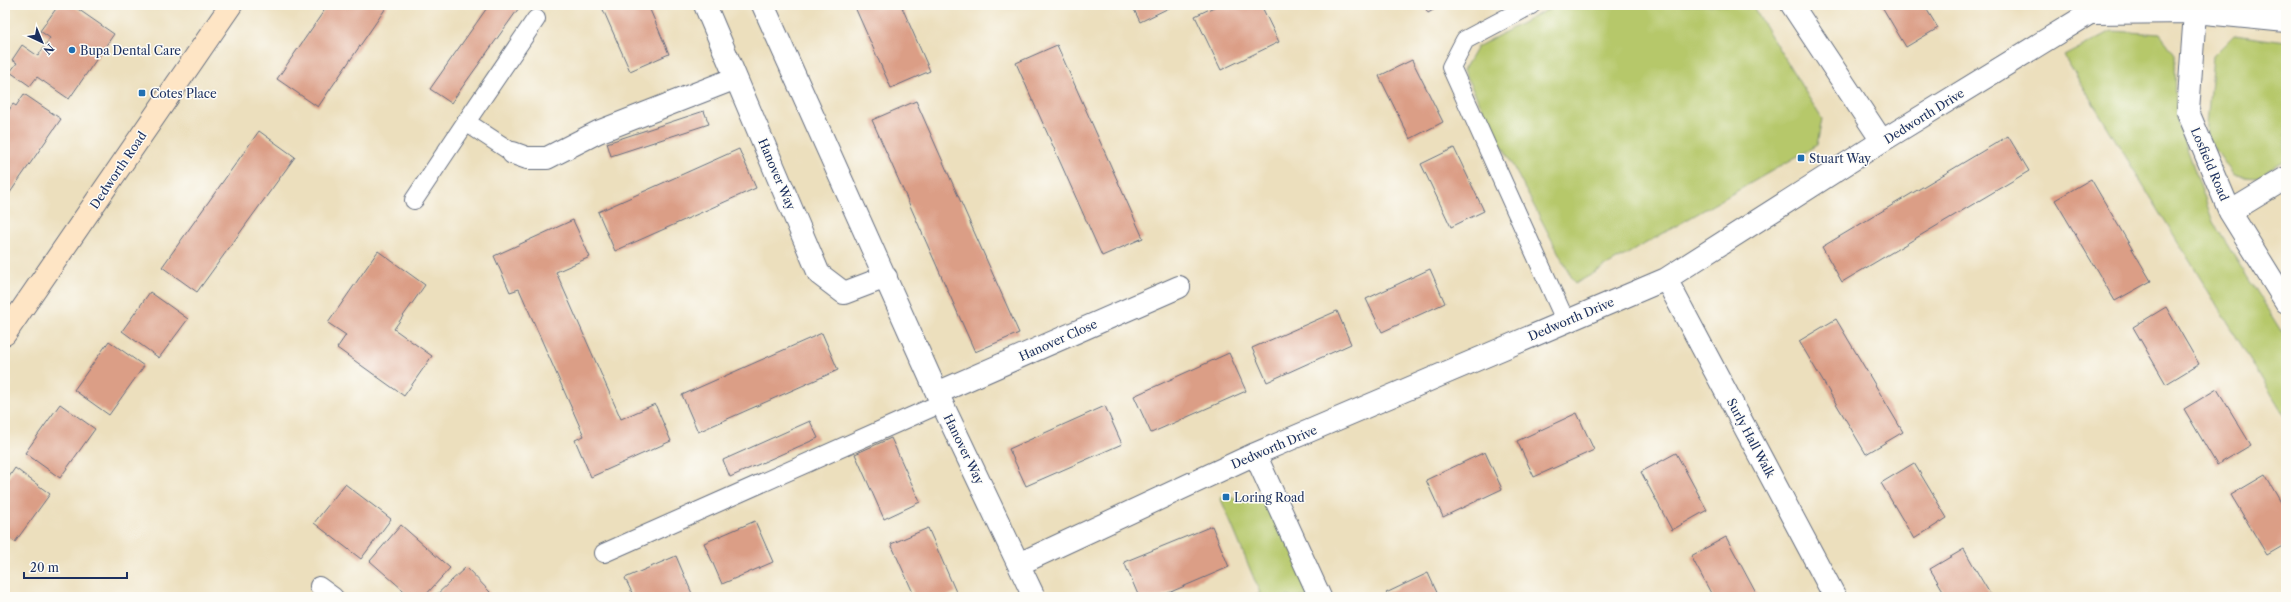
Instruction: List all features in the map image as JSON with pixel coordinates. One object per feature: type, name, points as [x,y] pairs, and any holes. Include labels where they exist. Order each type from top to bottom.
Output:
[{"type":"main road","name":"Dedworth Road","points":[[5,334],[231,5]]},
{"type":"street","name":"Hanover Way","points":[[705,5],[820,274],[844,293],[886,277]]},
{"type":"street","name":"Hanover Way","points":[[763,5],[939,398],[1034,597]]},
{"type":"street","points":[[1792,5],[1882,141]]},
{"type":"street","points":[[2195,12],[2286,21]]},
{"type":"street","name":"Dedworth Drive","points":[[1019,564],[1255,454],[1666,279],[1882,141],[2090,13],[2195,12]]},
{"type":"street","name":"Losfield Road","points":[[2195,12],[2188,112],[2230,212],[2286,302]]},
{"type":"street","points":[[513,153],[527,158],[547,158],[598,132],[736,78]]},
{"type":"street","points":[[2230,212],[2286,178]]},
{"type":"street","name":"Surly Hall Walk","points":[[1666,279],[1835,597]]},
{"type":"street","name":"Hanover Close","points":[[939,398],[1179,287]]},
{"type":"street","points":[[1255,454],[1320,597]]},
{"type":"lane","points":[[1531,5],[1464,40],[1451,67],[1566,322]]},
{"type":"lane","points":[[414,200],[536,19]]},
{"type":"lane","points":[[466,122],[513,153]]},
{"type":"lane","points":[[604,553],[939,398]]},
{"type":"lane","points":[[319,586],[334,597]]},
{"type":"green space","points":[[1556,5],[1752,5],[1822,119],[1817,145],[1575,284],[1463,71],[1477,47]]},
{"type":"green space","points":[[2112,31],[2160,34],[2175,54],[2176,117],[2213,222],[2286,339],[2286,418],[2064,56]]},
{"type":"green space","points":[[2234,35],[2286,42],[2286,160],[2256,178],[2234,176],[2206,136],[2213,56]]},
{"type":"green space","points":[[1220,497],[1265,500],[1316,597],[1253,597],[1260,593]]},
{"type":"building","name":"Bupa Dental Care","points":[[72,5],[114,34],[69,99],[37,77],[30,86],[10,72],[17,63],[12,60],[22,45],[38,56],[50,38],[40,31],[58,6]]},
{"type":"building","points":[[328,5],[388,5],[318,107],[277,79]]},
{"type":"building","points":[[489,5],[521,5],[451,103],[430,89]]},
{"type":"building","points":[[601,5],[648,5],[669,54],[630,71]]},
{"type":"building","points":[[854,5],[901,5],[930,71],[891,88]]},
{"type":"building","points":[[1132,5],[1175,5],[1140,22]]},
{"type":"building","points":[[1218,5],[1261,5],[1279,42],[1221,70],[1195,16]]},
{"type":"building","points":[[1424,5],[1442,5],[1428,13]]},
{"type":"building","points":[[1881,5],[1924,5],[1938,28],[1906,47]]},
{"type":"building","points":[[1057,45],[1143,238],[1102,256],[1016,63]]},
{"type":"building","points":[[1412,60],[1443,122],[1410,139],[1379,76]]},
{"type":"building","points":[[24,94],[61,119],[7,197],[5,196],[5,116],[13,104],[16,106]]},
{"type":"building","points":[[916,101],[1019,333],[975,352],[872,120]]},
{"type":"building","points":[[704,111],[709,124],[611,156],[607,143]]},
{"type":"building","points":[[259,131],[295,157],[197,292],[162,267]]},
{"type":"building","points":[[2008,136],[2029,171],[1842,282],[1822,247]]},
{"type":"building","points":[[1454,148],[1484,211],[1451,227],[1421,164]]},
{"type":"building","points":[[739,149],[756,188],[615,251],[598,212]]},
{"type":"building","points":[[2091,179],[2151,281],[2115,301],[2055,200]]},
{"type":"building","points":[[573,220],[590,257],[556,272],[621,419],[655,404],[671,441],[591,477],[575,440],[584,436],[519,289],[510,292],[494,256]]},
{"type":"building","points":[[378,251],[425,285],[394,329],[432,356],[404,396],[337,348],[346,335],[328,323]]},
{"type":"building","points":[[1430,269],[1445,303],[1382,332],[1366,299]]},
{"type":"building","points":[[150,292],[188,319],[159,358],[122,331]]},
{"type":"building","points":[[2166,307],[2199,364],[2166,384],[2133,327]]},
{"type":"building","points":[[1337,311],[1351,344],[1267,382],[1252,348]]},
{"type":"building","points":[[1836,319],[1903,432],[1866,454],[1799,341]]},
{"type":"building","points":[[822,333],[838,370],[698,432],[682,395]]},
{"type":"building","points":[[109,341],[144,366],[109,415],[74,390]]},
{"type":"building","points":[[1229,353],[1246,391],[1151,433],[1134,396]]},
{"type":"building","points":[[2217,389],[2251,445],[2217,465],[2184,409]]},
{"type":"building","points":[[60,404],[95,429],[60,478],[25,453]]},
{"type":"building","points":[[1105,406],[1122,444],[1026,486],[1009,449]]},
{"type":"building","points":[[1577,413],[1594,450],[1534,477],[1517,441]]},
{"type":"building","points":[[810,421],[818,438],[730,477],[723,460]]},
{"type":"building","points":[[891,438],[920,502],[884,519],[855,454]]},
{"type":"building","points":[[1485,452],[1502,489],[1443,517],[1426,480]]},
{"type":"building","points":[[1676,453],[1707,510],[1672,530],[1641,472]]},
{"type":"building","points":[[1914,463],[1947,518],[1914,539],[1881,483]]},
{"type":"building","points":[[15,468],[50,494],[15,542],[5,535],[5,483]]},
{"type":"building","points":[[2265,475],[2286,511],[2286,544],[2267,555],[2231,495]]},
{"type":"building","points":[[345,484],[391,519],[361,559],[314,523]]},
{"type":"building","points":[[755,521],[773,562],[722,584],[704,543]]},
{"type":"building","points":[[401,525],[450,568],[424,597],[411,597],[370,561]]},
{"type":"building","points":[[1212,526],[1229,567],[1159,597],[1139,597],[1124,562]]},
{"type":"building","points":[[928,528],[956,592],[946,597],[915,597],[891,544]]},
{"type":"building","points":[[1726,537],[1757,595],[1753,597],[1713,597],[1691,556]]},
{"type":"building","points":[[1964,549],[1992,597],[1947,597],[1930,569]]},
{"type":"building","points":[[676,556],[693,596],[634,597],[625,578]]},
{"type":"building","points":[[466,567],[490,592],[485,597],[434,597]]},
{"type":"building","points":[[1428,573],[1439,597],[1389,597],[1386,593]]},
{"type":"place","name":"Bupa Dental Care","points":[[72,50]]},
{"type":"place","name":"Cotes Place","points":[[142,93]]},
{"type":"place","name":"Stuart Way","points":[[1801,158]]},
{"type":"place","name":"Loring Road","points":[[1226,497]]}]
